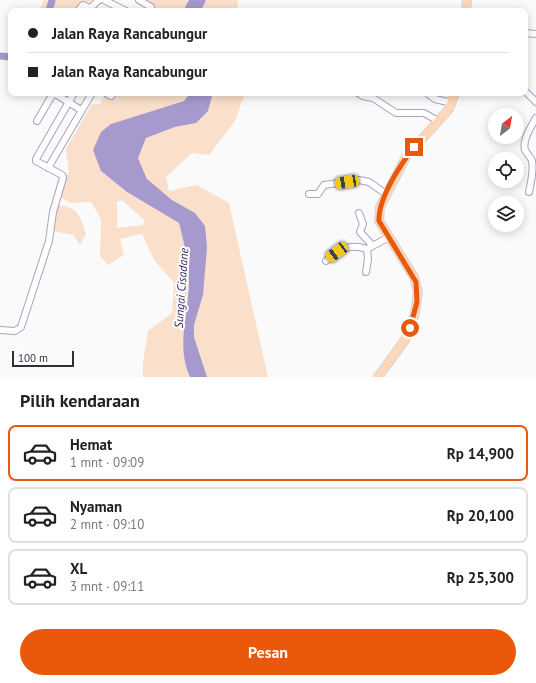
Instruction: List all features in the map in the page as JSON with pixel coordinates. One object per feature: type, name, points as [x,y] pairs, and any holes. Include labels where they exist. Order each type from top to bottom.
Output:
[{"type":"main road","points":[[378,377],[405,340],[412,321],[418,297],[414,277],[379,221],[379,211],[386,194],[406,157],[438,121],[452,103],[454,96]]},
{"type":"street","points":[[93,8],[99,0]]},
{"type":"street","points":[[104,0],[112,2],[121,8]]},
{"type":"street","points":[[139,0],[151,8]]},
{"type":"street","points":[[80,8],[83,5],[90,8]]},
{"type":"street","points":[[528,95],[536,102]]},
{"type":"street","points":[[37,121],[52,96]]},
{"type":"street","points":[[60,96],[81,110]]},
{"type":"street","points":[[0,330],[15,331],[21,326],[49,241],[53,212],[63,178],[62,175],[36,161],[36,158],[72,96]]},
{"type":"street","points":[[48,168],[90,96]]},
{"type":"street","points":[[363,96],[373,98],[396,113],[424,113],[438,121]]},
{"type":"street","points":[[431,96],[435,99],[452,103]]},
{"type":"street","points":[[529,192],[533,171],[531,159],[525,150],[525,144],[528,133],[536,118]]},
{"type":"street","points":[[309,194],[318,194],[324,186],[359,180],[369,182],[386,194]]},
{"type":"street","points":[[359,213],[363,224],[361,233],[370,247],[366,272]]},
{"type":"street","points":[[326,261],[350,246],[370,247],[389,237]]},
{"type":"shaded area","points":[[44,0],[93,0],[84,4],[81,8],[40,8]]},
{"type":"shaded area","points":[[143,0],[189,0],[185,8],[156,8]]},
{"type":"shaded area","points":[[189,0],[206,0],[202,8],[185,8]]},
{"type":"shaded area","points":[[206,0],[238,0],[237,8],[202,8]]},
{"type":"shaded area","points":[[104,96],[113,98],[114,96],[188,96],[184,101],[156,111],[93,150],[102,171],[127,192],[179,223],[186,253],[189,275],[189,295],[184,355],[190,377],[143,377],[143,362],[148,331],[172,313],[174,283],[154,260],[142,234],[120,239],[124,255],[108,265],[100,256],[101,219],[91,202],[71,203],[59,196],[60,185],[69,172],[66,149],[92,104],[100,104]],"holes":[[[117,201],[123,201],[145,221],[143,225],[117,228]]]},
{"type":"shaded area","points":[[188,96],[212,96],[208,111],[196,123],[175,127],[146,138],[138,158],[147,179],[172,200],[195,213],[205,226],[207,247],[203,295],[194,325],[194,337],[207,377],[190,377],[184,354],[183,342],[189,276],[186,253],[179,223],[127,192],[101,171],[93,150],[101,132],[111,124],[184,101]]},
{"type":"shaded area","points":[[212,96],[244,96],[235,121],[209,155],[192,153],[166,177],[169,191],[197,185],[229,203],[268,377],[207,377],[194,337],[194,325],[203,295],[195,213],[172,200],[147,179],[138,158],[146,138],[175,127],[196,123]]},
{"type":"shaded area","points":[[58,205],[74,210],[80,217],[86,234],[80,245],[73,235],[53,231]]},
{"type":"waterway","points":[[50,8],[52,0]]},
{"type":"waterway","points":[[0,56],[8,57]]},
{"type":"route","points":[[410,328],[417,302],[418,292],[416,282],[379,221],[379,211],[382,202],[406,157],[414,147]]},
{"type":"water label","name":"Sungai Cisadane","points":[[181,288]]}]
